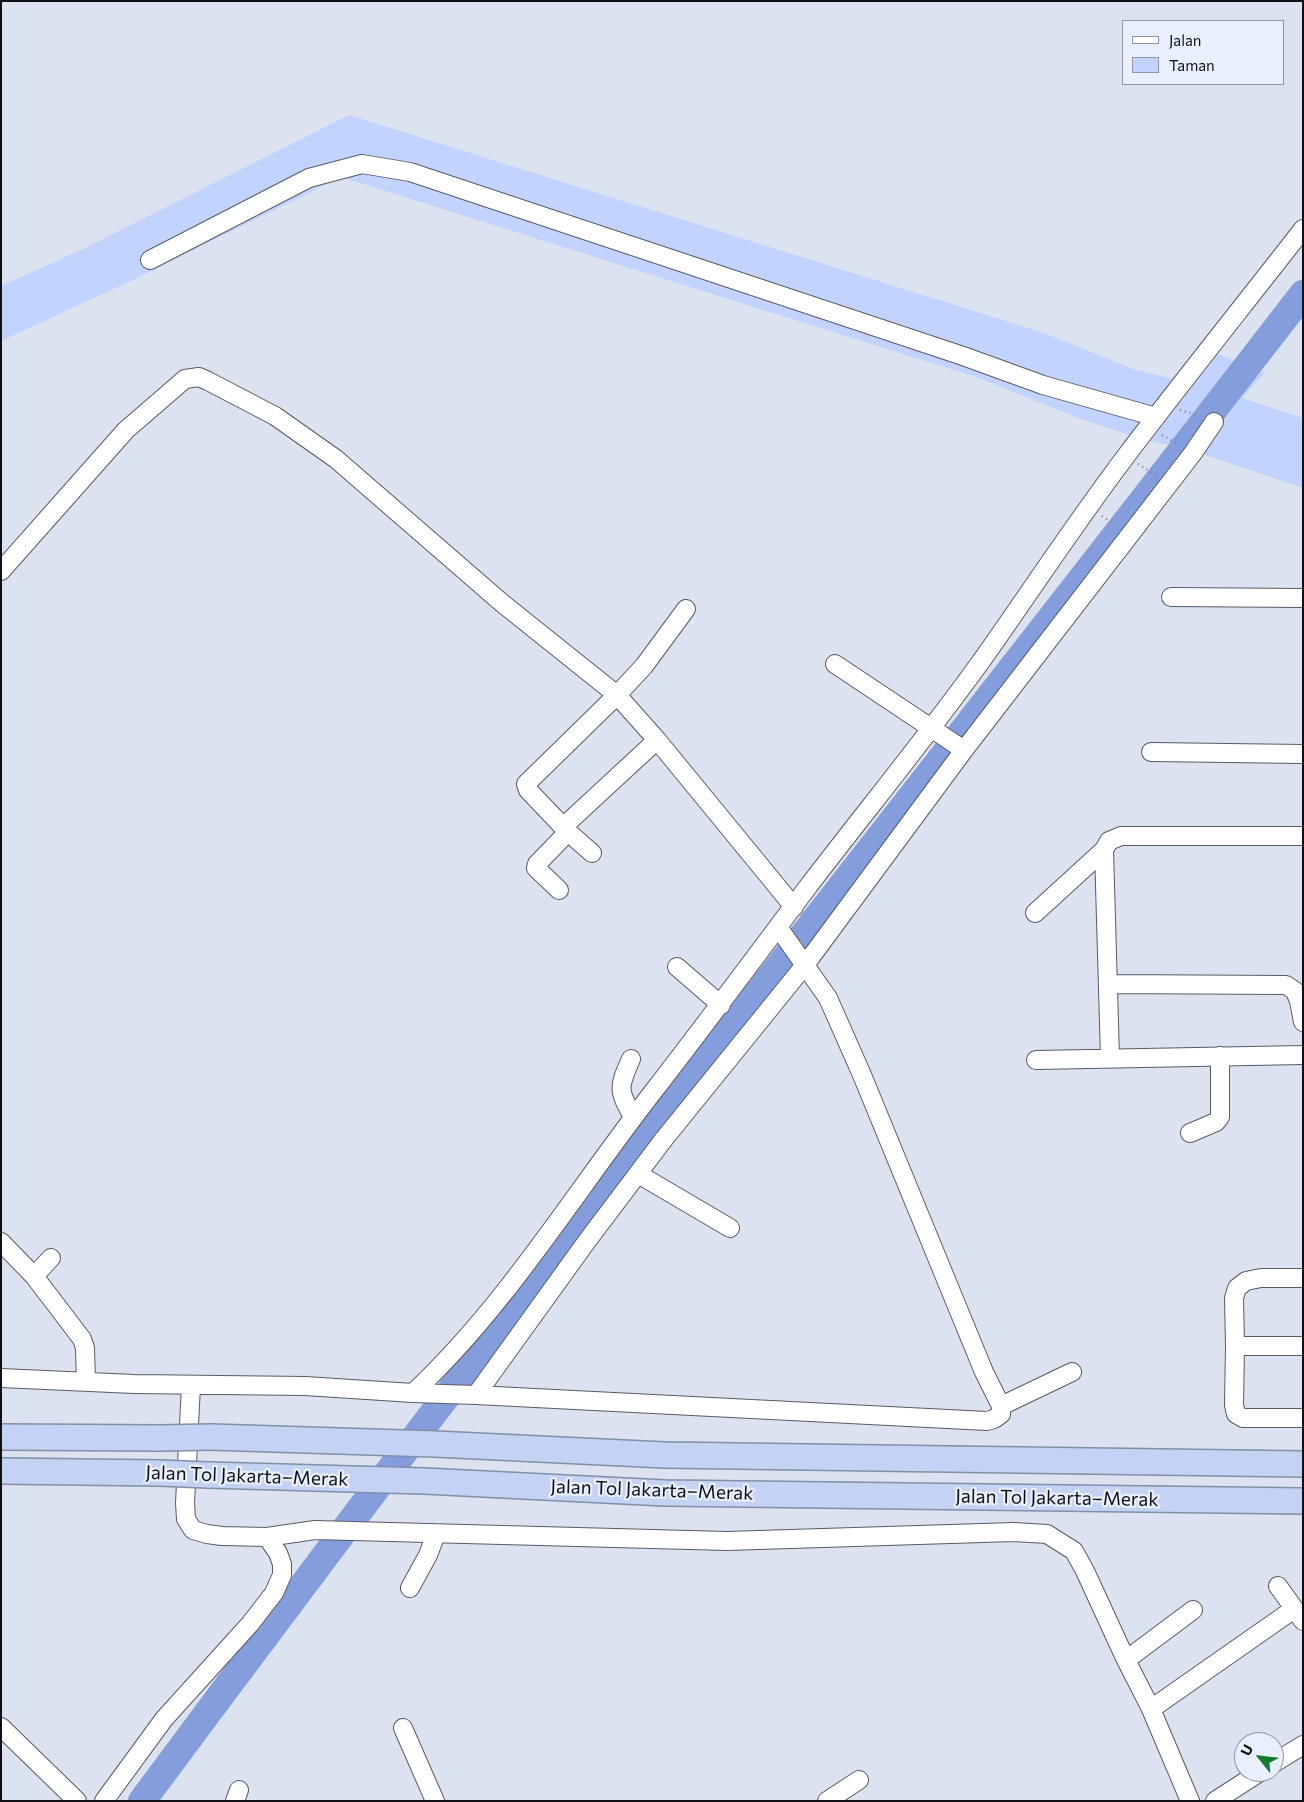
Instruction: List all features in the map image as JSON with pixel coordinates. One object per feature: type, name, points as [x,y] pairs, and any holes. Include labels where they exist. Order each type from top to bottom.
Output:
[{"type":"highway","name":"Jalan Tol Jakarta–Merak","points":[[1,1437],[211,1438],[435,1444],[674,1455],[1303,1464]]},
{"type":"highway","name":"Jalan Tol Jakarta–Merak","points":[[1,1471],[424,1480],[665,1493],[1303,1501]]},
{"type":"street","points":[[150,260],[309,178],[362,164],[410,172],[747,284],[1157,425]]},
{"type":"street","points":[[420,1394],[526,1264],[633,1117],[781,929],[794,907],[936,731],[982,660],[1089,506],[1157,425],[1303,229]]},
{"type":"street","points":[[1,571],[126,430],[185,380],[200,378],[274,416],[336,459],[502,603],[617,695],[657,740],[794,907]]},
{"type":"street","points":[[469,1395],[700,1094],[805,965],[961,748],[1193,453],[1207,419]]},
{"type":"street","points":[[1171,597],[1303,598]]},
{"type":"street","points":[[592,853],[528,790],[526,784],[644,666],[686,610]]},
{"type":"street","points":[[835,664],[961,748]]},
{"type":"street","points":[[560,890],[536,868],[537,864],[566,829],[657,740]]},
{"type":"street","points":[[1151,752],[1303,754]]},
{"type":"street","points":[[1035,913],[1104,850],[1109,841],[1121,836],[1303,836]]},
{"type":"street","points":[[1104,850],[1110,1058]]},
{"type":"street","points":[[1,1378],[191,1386],[305,1386],[420,1394],[987,1421],[994,1419],[1001,1414],[1001,1406],[862,1075],[828,998],[781,929]]},
{"type":"street","points":[[677,967],[721,1005]]},
{"type":"street","points":[[1108,984],[1286,986],[1295,991],[1303,1022]]},
{"type":"street","points":[[1036,1060],[1303,1055]]},
{"type":"street","points":[[1190,1133],[1216,1122],[1220,1116],[1220,1056]]},
{"type":"street","points":[[631,1059],[624,1074],[621,1096],[633,1117]]},
{"type":"street","points":[[638,1174],[730,1228]]},
{"type":"street","points":[[1,1242],[34,1276],[82,1339],[85,1348],[86,1382]]},
{"type":"street","points":[[34,1276],[50,1258]]},
{"type":"street","points":[[1303,1278],[1260,1278],[1246,1281],[1237,1288],[1234,1298],[1234,1405],[1236,1414],[1243,1418],[1303,1418]]},
{"type":"street","points":[[1235,1346],[1303,1346]]},
{"type":"street","points":[[1001,1406],[1072,1372]]},
{"type":"street","points":[[191,1386],[185,1503],[186,1519],[193,1530],[207,1534],[267,1537],[315,1530],[351,1530],[436,1534],[727,1541],[1014,1532],[1047,1534],[1074,1551],[1085,1571],[1126,1660],[1152,1709],[1190,1801]]},
{"type":"street","points":[[410,1588],[428,1555],[436,1534]]},
{"type":"street","points":[[104,1801],[164,1719],[250,1624],[274,1593],[282,1575],[282,1564],[278,1553],[267,1537]]},
{"type":"street","points":[[1152,1709],[1298,1615],[1278,1586]]},
{"type":"street","points":[[1126,1660],[1193,1610]]},
{"type":"street","points":[[1,1727],[77,1801]]},
{"type":"street","points":[[403,1728],[435,1801]]},
{"type":"street","points":[[1284,1757],[1303,1745]]},
{"type":"street","points":[[827,1801],[859,1780]]},
{"type":"street","points":[[1215,1801],[1244,1782]]},
{"type":"path","points":[[1174,407],[1207,419]]},
{"type":"path","points":[[1157,425],[1186,449]]},
{"type":"path","points":[[1134,462],[1163,479]]},
{"type":"path","points":[[1100,514],[1123,531]]},
{"type":"green space","points":[[349,115],[1044,333],[1136,370],[1181,381],[1203,348],[1265,372],[1242,398],[1303,418],[1303,488],[1205,455],[1129,435],[1078,418],[976,377],[341,177],[137,278],[1,341],[1,286],[83,249]]},
{"type":"waterway","points":[[142,1801],[456,1383],[1303,294]]}]
